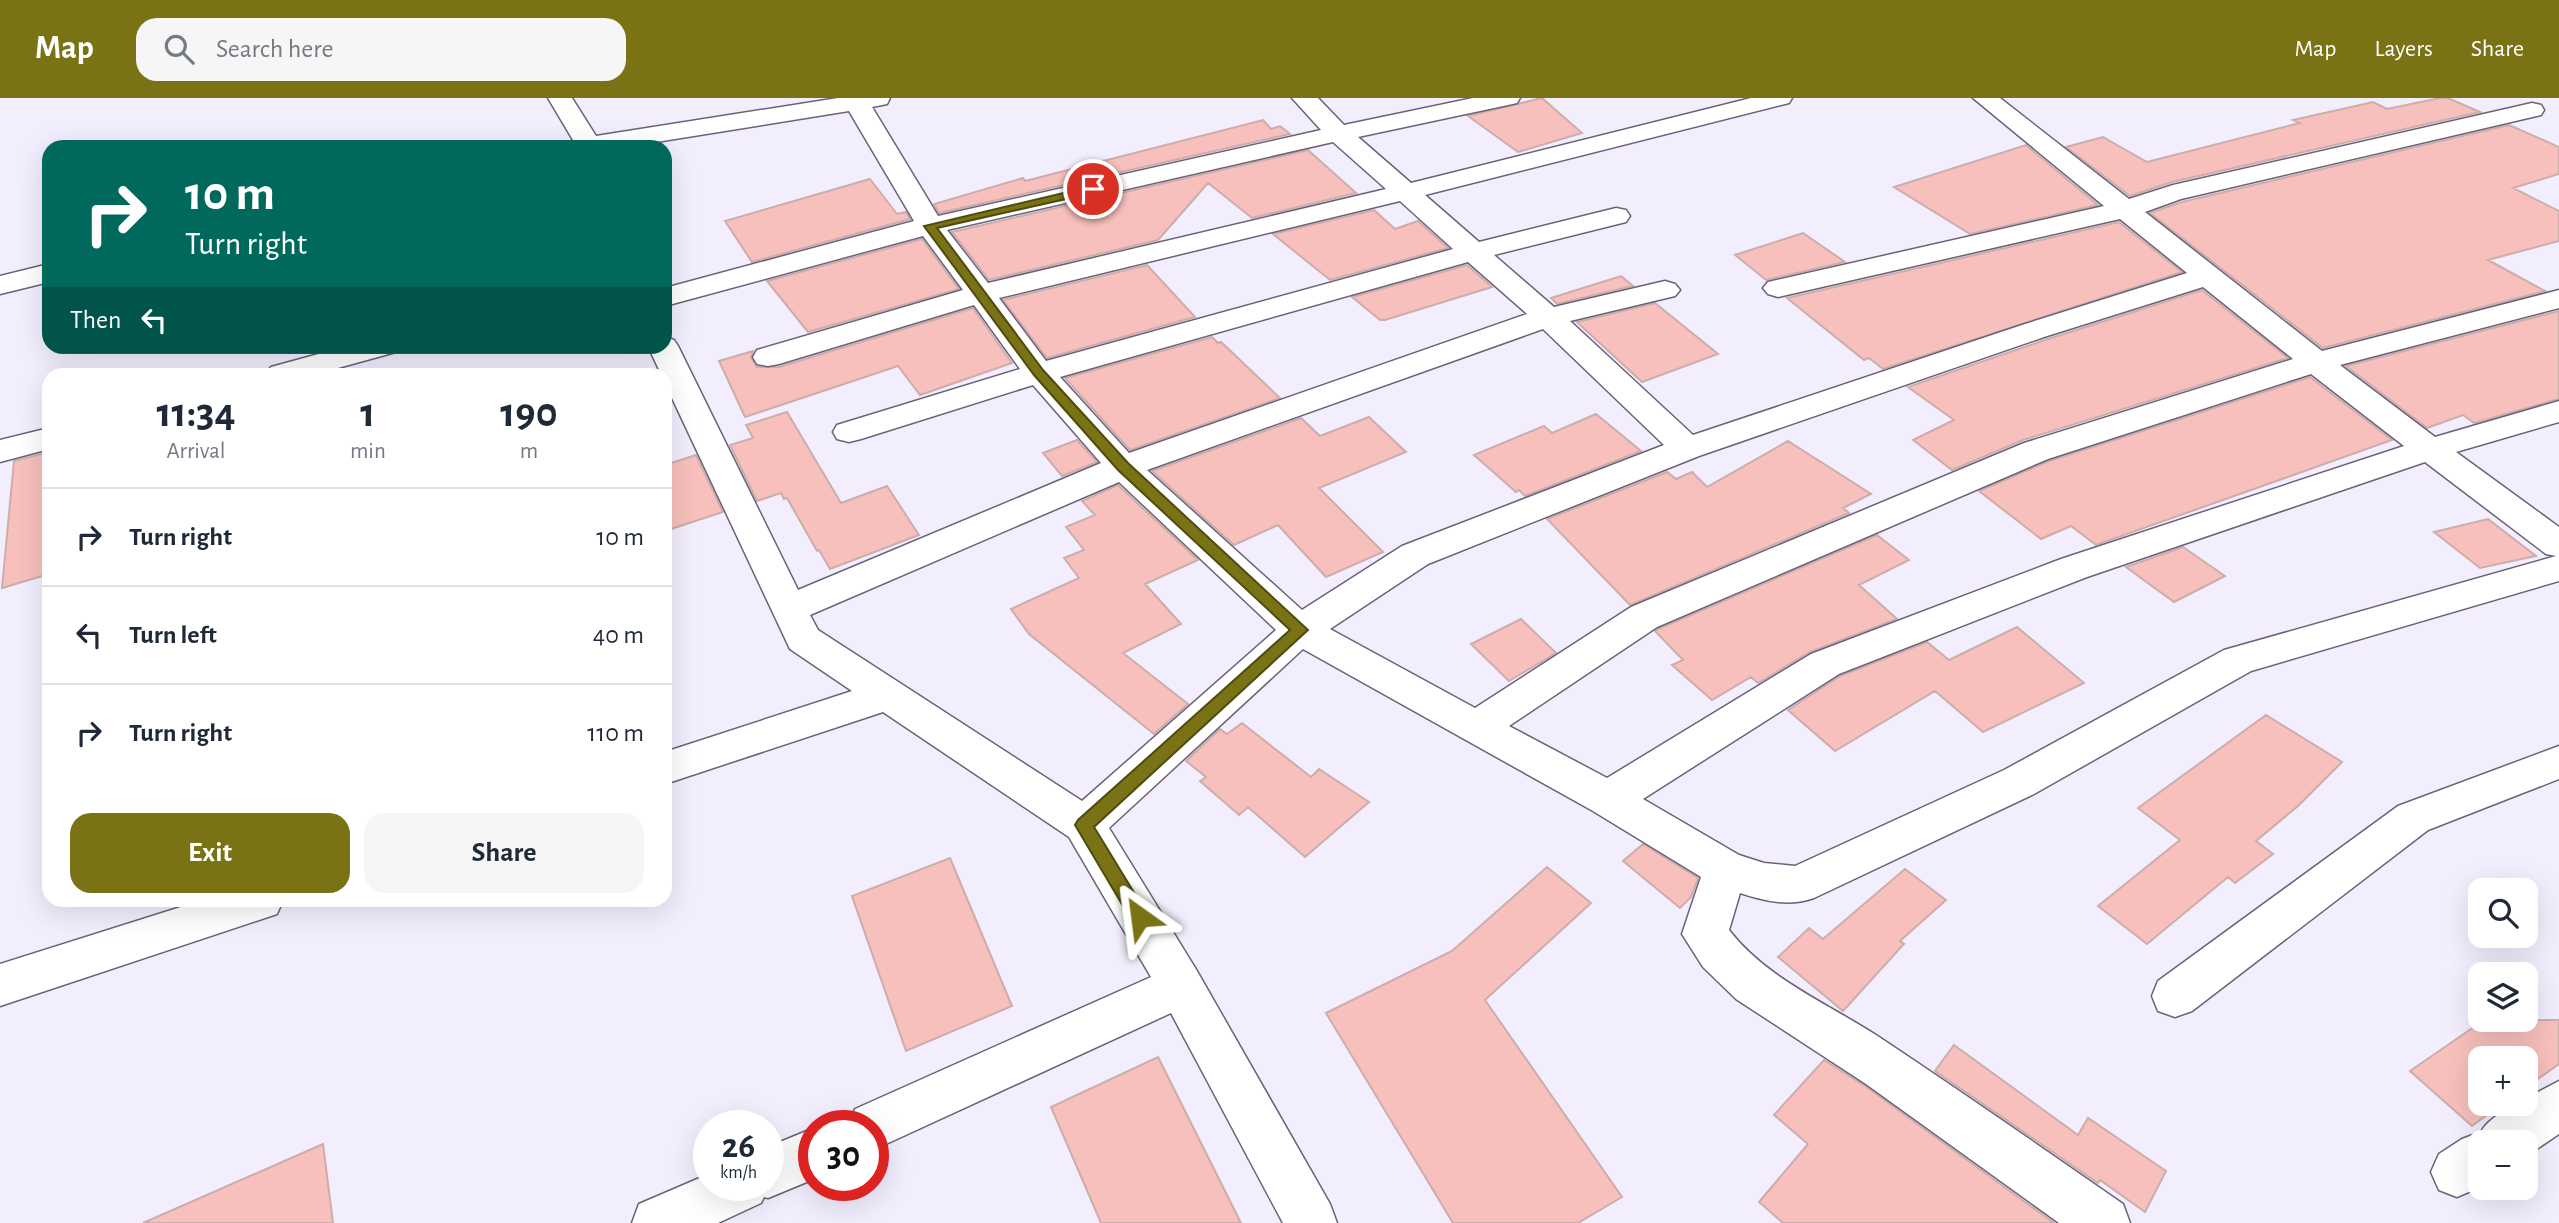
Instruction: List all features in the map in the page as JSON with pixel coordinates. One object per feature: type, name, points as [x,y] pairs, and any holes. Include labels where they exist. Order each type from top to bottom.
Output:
[{"type":"street","points":[[560,98],[583,140]]},
{"type":"street","points":[[1304,98],[1339,134],[1475,251],[1687,448]]},
{"type":"street","points":[[672,295],[788,261],[930,226],[1508,98]]},
{"type":"street","points":[[768,357],[980,295],[1780,98]]},
{"type":"street","points":[[1984,98],[2317,362],[2559,545]]},
{"type":"street","points":[[621,140],[864,99],[930,226],[1039,373],[1123,467],[1300,630],[1608,799],[1725,869],[1764,882],[1798,885],[2019,782],[2238,660],[2559,568]]},
{"type":"street","points":[[1777,288],[2125,210],[2173,193],[2530,109]]},
{"type":"street","points":[[849,432],[1039,373],[1475,251],[1616,216]]},
{"type":"street","points":[[0,285],[42,275]]},
{"type":"street","points":[[1084,825],[1300,630],[1415,555],[1687,448],[2032,331],[2207,276]]},
{"type":"street","points":[[790,608],[1123,467],[1548,317],[1665,289]]},
{"type":"street","points":[[1478,726],[1644,617],[2036,451],[2317,362],[2559,299]]},
{"type":"street","points":[[323,368],[362,354]]},
{"type":"street","points":[[667,354],[803,639],[1084,825],[1181,986],[1311,1223]]},
{"type":"street","points":[[1608,799],[1825,664],[2074,568],[2430,449],[2559,411]]},
{"type":"street","points":[[0,451],[42,440]]},
{"type":"street","points":[[672,766],[887,695]]},
{"type":"street","points":[[2175,996],[2413,818],[2559,762]]},
{"type":"street","points":[[1725,869],[1705,934],[1718,955],[1743,977],[1851,1045],[2104,1223]]},
{"type":"street","points":[[0,985],[240,907]]},
{"type":"street","points":[[889,1119],[1181,986]]},
{"type":"street","points":[[2522,1130],[2559,1105]]},
{"type":"street","points":[[658,1223],[707,1201]]},
{"type":"building","points":[[1542,98],[1582,133],[1518,152],[1468,116]]},
{"type":"building","points":[[2448,98],[2480,112],[2172,182],[2130,196],[2066,147],[2103,137],[2147,162],[2300,123],[2293,120],[2373,102],[2387,109]]},
{"type":"building","points":[[1263,120],[1271,129],[1280,126],[1290,134],[939,213],[934,204],[1023,178],[1025,181]]},
{"type":"building","points":[[2509,125],[2559,147],[2559,174],[2513,188],[2559,211],[2559,241],[2488,260],[2545,291],[2323,348],[2150,213],[2182,202]]},
{"type":"building","points":[[2026,145],[2098,205],[1970,234],[1894,187]]},
{"type":"building","points":[[1308,150],[1356,193],[1252,218],[1208,183],[1158,240],[989,280],[952,232]]},
{"type":"building","points":[[870,179],[897,214],[906,212],[910,219],[752,262],[725,221]]},
{"type":"building","points":[[1374,210],[1395,229],[1418,221],[1448,248],[1330,280],[1273,234]]},
{"type":"building","points":[[2119,222],[2182,272],[1883,369],[1869,358],[1864,360],[1787,298]]},
{"type":"building","points":[[1803,233],[1845,262],[1766,280],[1735,255]]},
{"type":"building","points":[[922,239],[959,289],[808,332],[767,281]]},
{"type":"building","points":[[1147,265],[1195,317],[1047,358],[1003,300]]},
{"type":"building","points":[[1467,265],[1492,287],[1385,320],[1380,320],[1352,297]]},
{"type":"building","points":[[1621,276],[1633,286],[1557,304],[1551,298]]},
{"type":"building","points":[[2202,290],[2288,358],[2023,440],[1952,470],[1913,440],[1954,420],[1908,387]]},
{"type":"building","points":[[1655,303],[1718,354],[1642,382],[1577,322]]},
{"type":"building","points":[[973,308],[1012,363],[920,395],[898,366],[745,417],[719,361],[753,351],[751,358],[757,367],[779,367]]},
{"type":"building","points":[[2559,311],[2559,399],[2474,423],[2463,415],[2427,428],[2346,366]]},
{"type":"building","points":[[1212,337],[1218,343],[1221,342],[1280,398],[1130,450],[1065,378]]},
{"type":"building","points":[[2310,377],[2392,440],[2096,545],[2071,526],[2041,539],[1979,491],[2049,461]]},
{"type":"building","points":[[787,412],[841,503],[887,486],[919,535],[830,569],[787,498],[784,499],[781,493],[757,501],[730,445],[753,438],[746,425]]},
{"type":"building","points":[[1596,414],[1641,451],[1525,496],[1519,490],[1516,492],[1474,455],[1544,426],[1552,433]]},
{"type":"building","points":[[1369,417],[1406,452],[1319,488],[1383,552],[1326,577],[1278,525],[1234,545],[1152,471],[1301,418],[1320,436]]},
{"type":"building","points":[[1077,440],[1097,462],[1062,476],[1043,453]]},
{"type":"building","points":[[1788,441],[1871,494],[1843,508],[1849,513],[1630,605],[1547,519],[1667,472],[1676,479],[1692,472],[1707,487]]},
{"type":"building","points":[[42,454],[42,576],[2,588],[14,461]]},
{"type":"building","points":[[696,455],[723,512],[672,529],[672,463]]},
{"type":"building","points":[[1118,485],[1198,560],[1145,584],[1181,624],[1123,653],[1188,704],[1154,734],[1029,634],[1011,609],[1079,578],[1064,558],[1084,550],[1066,527],[1095,515],[1082,501]]},
{"type":"building","points":[[2488,519],[2536,556],[2480,568],[2434,532]]},
{"type":"building","points":[[1877,535],[1909,560],[1859,585],[1897,619],[1810,652],[1758,683],[1751,677],[1712,700],[1672,665],[1683,660],[1655,631],[1658,629]]},
{"type":"building","points":[[2183,547],[2225,576],[2174,602],[2126,567]]},
{"type":"building","points":[[1521,619],[1556,653],[1509,681],[1471,644]]},
{"type":"building","points":[[2017,627],[2084,683],[1983,732],[1935,691],[1835,751],[1788,710],[1840,676],[1927,642],[1949,660]]},
{"type":"building","points":[[2266,715],[2342,762],[2298,806],[2256,841],[2273,854],[2235,883],[2228,877],[2147,944],[2098,906],[2180,840],[2138,808]]},
{"type":"building","points":[[1242,723],[1311,777],[1319,769],[1369,802],[1305,857],[1248,807],[1239,815],[1200,781],[1206,777],[1186,761],[1220,729],[1227,734]]},
{"type":"building","points":[[1643,844],[1698,878],[1691,897],[1680,908],[1623,861]]},
{"type":"building","points":[[950,858],[1012,1006],[906,1051],[852,896]]},
{"type":"building","points":[[1547,867],[1591,903],[1485,1000],[1622,1197],[1578,1223],[1453,1223],[1326,1013],[1452,951]]},
{"type":"building","points":[[1905,869],[1946,900],[1900,941],[1904,944],[1843,1011],[1778,957],[1809,928],[1823,939]]},
{"type":"building","points":[[2538,1020],[2559,1020],[2559,1064],[2538,1079],[2538,1046],[2468,1046],[2468,1116],[2486,1116],[2472,1126],[2410,1071],[2468,1031],[2538,1032]]},
{"type":"building","points":[[1954,1045],[2078,1135],[2088,1118],[2166,1171],[2145,1212],[2100,1180],[2098,1183],[1935,1071]]},
{"type":"building","points":[[1158,1057],[1241,1223],[1101,1223],[1051,1107]]},
{"type":"building","points":[[1824,1060],[1865,1086],[2054,1223],[1783,1223],[1759,1202],[1808,1144],[1774,1115]]},
{"type":"building","points":[[323,1144],[333,1223],[143,1223]]},
{"type":"route","points":[[1093,189],[930,226],[1039,373],[1123,467],[1300,630],[1084,825],[1140,917]]}]
